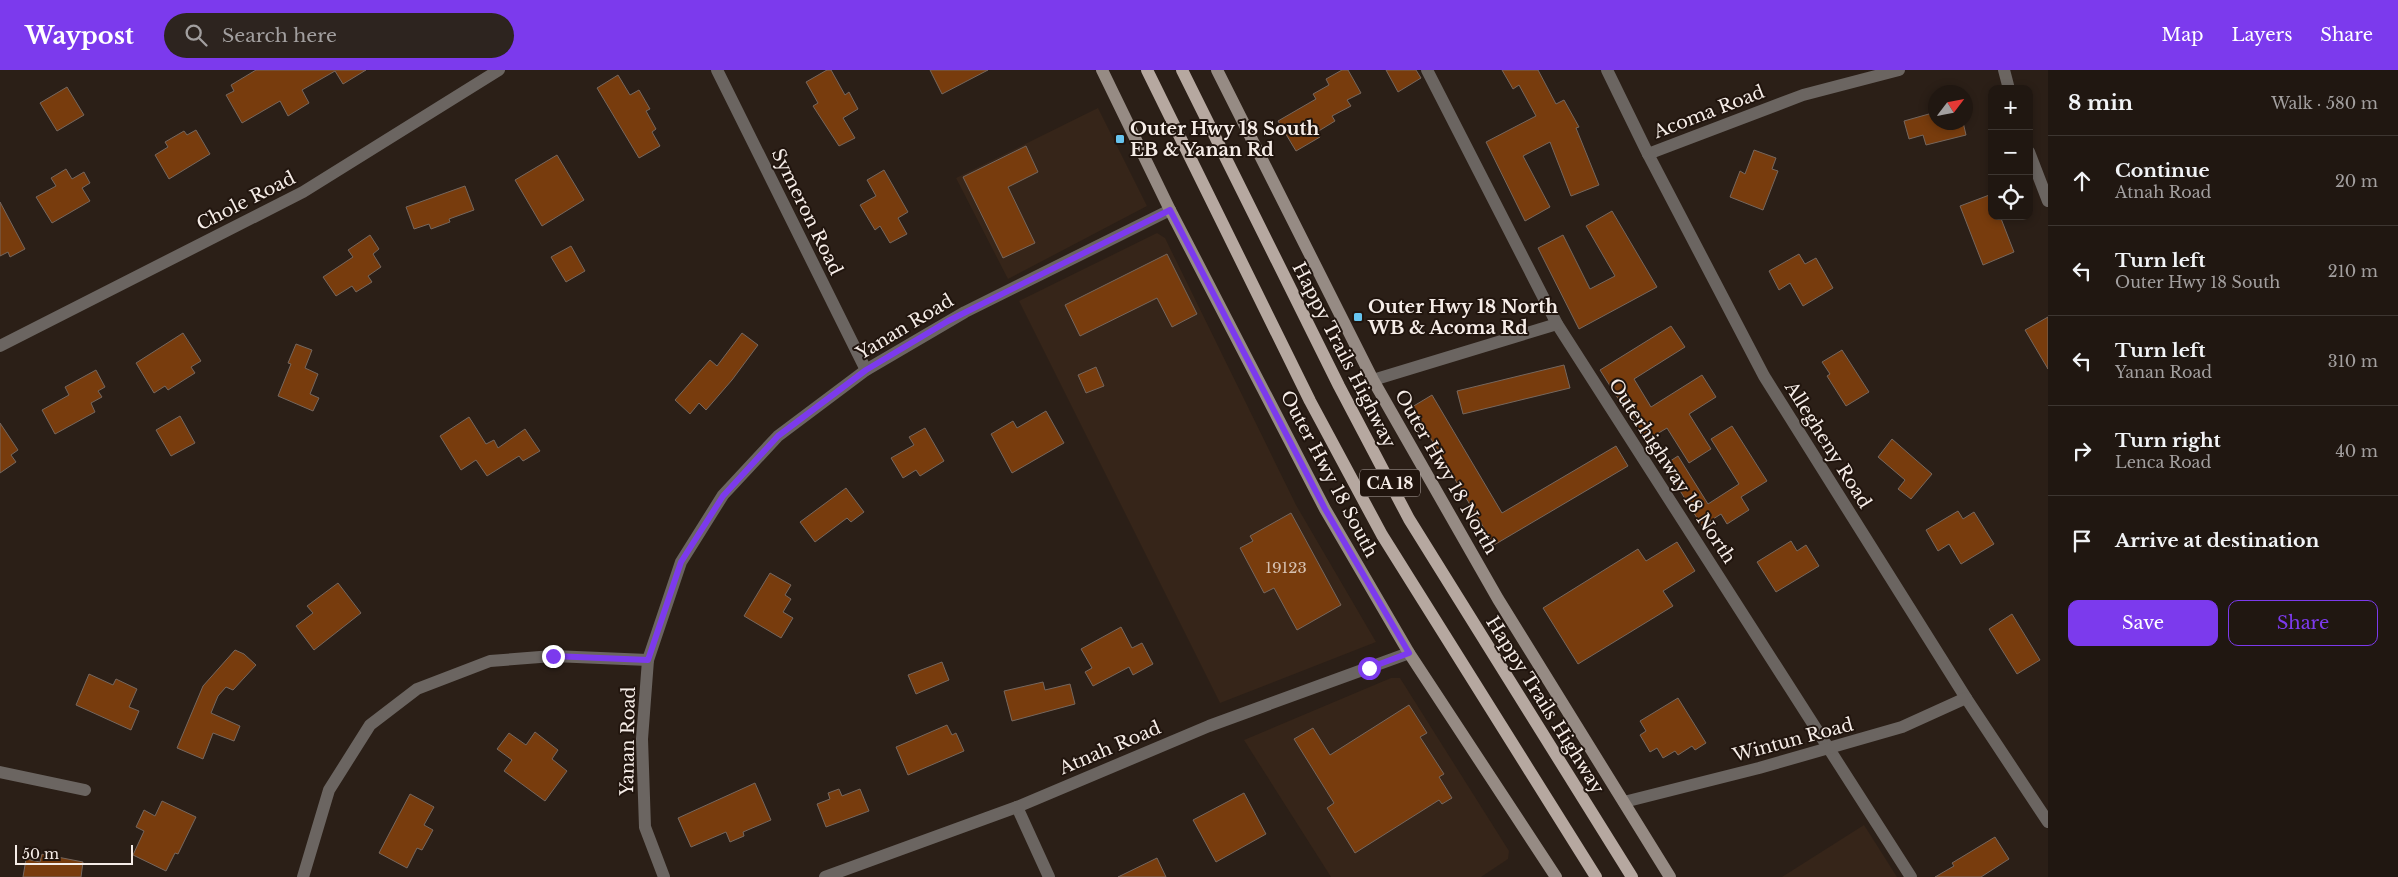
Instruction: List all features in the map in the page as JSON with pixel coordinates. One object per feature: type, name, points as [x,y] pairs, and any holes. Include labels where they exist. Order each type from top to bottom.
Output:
[{"type":"main road","name":"CA 18","points":[[1147,70],[1310,401],[1382,535],[1596,877]]},
{"type":"main road","name":"Happy Trails Highway","points":[[1182,70],[1339,386],[1409,520],[1632,877]]},
{"type":"street","name":"Chole Road","points":[[0,346],[303,192],[499,70]]},
{"type":"street","name":"Symeron Road","points":[[716,70],[866,370]]},
{"type":"street","name":"Outer Hwy 18 South","points":[[1102,70],[1170,210],[1325,509],[1409,653],[1556,877]]},
{"type":"street","name":"Outer Hwy 18 North","points":[[1217,70],[1373,380],[1498,599],[1670,877]]},
{"type":"street","name":"Outerhighway 18 North","points":[[1427,70],[1557,324],[1831,749],[1911,877]]},
{"type":"street","name":"Allegheny Road","points":[[1607,70],[1648,154],[1764,376],[1966,698],[2048,822]]},
{"type":"street","name":"Acoma Road","points":[[1648,154],[1803,95],[1899,70]]},
{"type":"street","points":[[2004,70],[2008,85]]},
{"type":"street","points":[[2033,162],[2048,201]]},
{"type":"street","name":"Yanan Road","points":[[664,877],[646,827],[642,739],[648,660],[681,562],[723,496],[778,436],[866,370],[965,312],[1170,210]]},
{"type":"street","points":[[1373,380],[1557,324]]},
{"type":"street","name":"Atnah Road","points":[[825,877],[1017,807],[1209,726],[1409,653]]},
{"type":"street","points":[[303,877],[329,790],[370,725],[417,689],[490,661],[553,656],[648,660]]},
{"type":"street","name":"Wintun Road","points":[[1624,802],[1831,749],[1902,727],[1966,698]]},
{"type":"street","points":[[0,772],[84,790]]},
{"type":"street","points":[[1017,807],[1049,877]]},
{"type":"shaded area","points":[[1098,108],[1147,206],[1008,279],[956,178]]},
{"type":"shaded area","points":[[1157,233],[1165,238],[1296,505],[1376,642],[1220,703],[1019,301]]},
{"type":"shaded area","points":[[1391,678],[1400,678],[1509,851],[1508,859],[1481,877],[1331,877],[1244,740]]},
{"type":"shaded area","points":[[1864,825],[1897,877],[1782,877]]},
{"type":"building","points":[[256,70],[366,70],[343,84],[335,71],[302,90],[309,103],[288,116],[280,101],[242,123],[226,95],[234,91],[231,85]]},
{"type":"building","points":[[827,70],[831,70],[845,95],[849,92],[858,109],[843,118],[855,138],[839,146],[813,106],[818,103],[806,82]]},
{"type":"building","points":[[930,70],[988,70],[942,94]]},
{"type":"building","points":[[1342,70],[1348,70],[1361,93],[1347,100],[1351,106],[1332,116],[1335,121],[1317,132],[1320,137],[1296,151],[1278,121],[1316,99],[1313,94],[1329,85],[1326,79]]},
{"type":"building","points":[[1386,70],[1416,70],[1421,78],[1398,92]]},
{"type":"building","points":[[1502,70],[1538,70],[1556,104],[1564,100],[1579,127],[1576,128],[1599,185],[1571,196],[1550,142],[1523,156],[1550,207],[1525,221],[1486,142],[1536,116],[1519,85],[1513,89]]},
{"type":"building","points":[[618,75],[630,95],[639,90],[650,109],[646,111],[656,129],[652,132],[660,146],[639,158],[597,88]]},
{"type":"building","points":[[67,87],[84,115],[57,131],[40,103]]},
{"type":"building","points":[[1928,114],[1928,130],[1965,130],[1966,135],[1926,145],[1923,135],[1909,139],[1904,121]]},
{"type":"building","points":[[196,130],[210,154],[169,179],[155,155],[168,147],[165,142],[184,131],[187,135]]},
{"type":"building","points":[[1026,146],[1038,172],[1008,187],[1035,243],[1003,258],[963,177]]},
{"type":"building","points":[[1754,150],[1776,158],[1772,169],[1778,171],[1763,210],[1730,197],[1740,171],[1745,174]]},
{"type":"building","points":[[557,155],[584,200],[542,226],[515,180]]},
{"type":"building","points":[[66,169],[72,179],[84,172],[90,183],[82,188],[90,201],[52,223],[36,197],[56,186],[51,178]]},
{"type":"building","points":[[884,170],[908,212],[898,218],[907,234],[890,243],[880,226],[875,230],[860,205],[876,196],[867,180]]},
{"type":"building","points":[[465,186],[474,210],[449,219],[450,222],[431,229],[429,224],[414,229],[406,207]]},
{"type":"building","points":[[1988,196],[1988,220],[2002,220],[2014,252],[1983,265],[1960,206]]},
{"type":"building","points":[[0,202],[25,249],[10,257],[8,252],[0,256]]},
{"type":"building","points":[[1612,211],[1657,287],[1579,329],[1538,248],[1563,235],[1590,289],[1615,276],[1586,226]]},
{"type":"building","points":[[370,235],[379,249],[373,254],[381,267],[368,276],[372,282],[356,292],[352,286],[336,296],[323,277],[353,257],[348,250]]},
{"type":"building","points":[[571,246],[585,271],[566,282],[551,257]]},
{"type":"building","points":[[1167,254],[1197,314],[1172,327],[1157,298],[1080,336],[1065,305]]},
{"type":"building","points":[[1799,254],[1805,264],[1816,258],[1833,288],[1803,306],[1790,283],[1779,290],[1769,271]]},
{"type":"building","points":[[2048,317],[2048,369],[2025,330]]},
{"type":"building","points":[[1671,326],[1685,347],[1634,379],[1651,407],[1702,375],[1716,397],[1689,414],[1711,449],[1689,463],[1667,428],[1645,441],[1600,370]]},
{"type":"building","points":[[183,333],[201,361],[191,367],[195,373],[168,390],[165,386],[154,393],[136,363]]},
{"type":"building","points":[[742,333],[758,345],[732,380],[706,410],[699,403],[690,414],[675,400],[710,360],[717,366]]},
{"type":"building","points":[[296,344],[312,350],[305,368],[318,374],[310,394],[319,398],[313,411],[278,396],[291,364],[288,363]]},
{"type":"building","points":[[1842,350],[1869,392],[1846,406],[1827,376],[1830,374],[1822,362]]},
{"type":"building","points":[[1564,365],[1570,388],[1463,414],[1457,391]]},
{"type":"building","points":[[1096,367],[1104,386],[1086,393],[1078,375]]},
{"type":"building","points":[[96,370],[105,387],[98,391],[102,397],[91,403],[95,412],[55,434],[42,410],[69,395],[65,387]]},
{"type":"building","points":[[1432,395],[1502,513],[1616,446],[1628,466],[1494,545],[1412,407]]},
{"type":"building","points":[[1046,411],[1064,443],[1012,473],[991,434],[1013,421],[1017,428]]},
{"type":"building","points":[[180,416],[195,443],[171,456],[156,430]]},
{"type":"building","points":[[469,417],[486,444],[494,440],[498,448],[525,429],[540,451],[523,461],[519,456],[487,476],[476,460],[461,470],[440,436]]},
{"type":"building","points":[[0,423],[18,450],[11,455],[16,462],[0,473]]},
{"type":"building","points":[[1732,426],[1767,481],[1741,497],[1749,510],[1727,524],[1721,514],[1702,526],[1664,465],[1678,456],[1708,504],[1739,484],[1711,439]]},
{"type":"building","points":[[925,428],[944,461],[920,476],[916,470],[903,478],[891,458],[914,445],[909,437]]},
{"type":"building","points":[[1892,439],[1932,474],[1911,499],[1898,489],[1905,480],[1878,457]]},
{"type":"building","points":[[846,488],[864,512],[851,522],[847,518],[815,542],[800,522]]},
{"type":"building","points":[[1958,511],[1963,519],[1974,512],[1994,544],[1961,564],[1949,544],[1938,551],[1926,530]]},
{"type":"building","points":[[1291,513],[1341,605],[1297,630],[1274,588],[1264,593],[1240,548],[1253,541],[1250,536]]},
{"type":"building","points":[[1791,541],[1797,551],[1806,545],[1819,566],[1776,592],[1757,562]]},
{"type":"building","points":[[1677,542],[1695,571],[1663,591],[1673,606],[1578,664],[1543,608],[1638,549],[1646,561]]},
{"type":"building","points":[[770,573],[791,585],[785,595],[791,599],[783,612],[793,618],[781,638],[744,616]]},
{"type":"building","points":[[338,583],[361,613],[314,650],[296,626],[313,613],[307,606]]},
{"type":"building","points":[[2012,614],[2040,660],[2017,674],[1989,629]]},
{"type":"building","points":[[1121,627],[1132,648],[1142,643],[1153,664],[1133,675],[1129,667],[1093,686],[1085,672],[1092,668],[1081,649]]},
{"type":"building","points":[[235,650],[244,654],[256,665],[233,690],[226,687],[218,696],[211,713],[240,726],[234,741],[213,733],[203,759],[177,748],[203,686]]},
{"type":"building","points":[[942,662],[949,680],[916,694],[908,675]]},
{"type":"building","points":[[89,674],[113,685],[116,679],[137,689],[129,707],[139,711],[131,730],[76,705]]},
{"type":"building","points":[[1043,682],[1045,690],[1070,684],[1075,704],[1012,721],[1004,691]]},
{"type":"building","points":[[1678,698],[1706,743],[1695,750],[1692,746],[1678,755],[1675,751],[1663,758],[1657,748],[1650,752],[1640,735],[1646,731],[1640,721]]},
{"type":"building","points":[[1409,705],[1427,733],[1420,737],[1444,774],[1439,777],[1452,798],[1442,804],[1439,800],[1355,853],[1327,808],[1334,803],[1294,739],[1313,728],[1330,755]]},
{"type":"building","points":[[947,725],[952,735],[956,733],[964,751],[908,775],[896,747]]},
{"type":"building","points":[[535,732],[558,750],[552,759],[567,771],[545,801],[504,771],[512,760],[497,749],[509,733],[526,745]]},
{"type":"building","points":[[755,783],[771,820],[743,832],[744,836],[730,842],[726,832],[691,847],[678,818]]},
{"type":"building","points":[[839,789],[842,796],[860,789],[869,811],[826,827],[817,804],[830,799],[828,793]]},
{"type":"building","points":[[1244,793],[1266,834],[1216,862],[1193,820]]},
{"type":"building","points":[[410,794],[434,807],[424,825],[433,830],[422,850],[417,848],[407,868],[379,853]]},
{"type":"building","points":[[162,801],[196,817],[178,854],[175,853],[166,871],[133,855],[144,831],[136,827],[144,810],[155,816]]},
{"type":"building","points":[[1995,837],[2009,859],[1981,877],[1935,877],[1954,866],[1952,863]]},
{"type":"building","points":[[42,854],[83,862],[81,877],[23,877],[26,859],[40,862]]},
{"type":"building","points":[[1157,858],[1166,877],[1118,877]]},
{"type":"place","name":"Outer Hwy 18 South EB & Yanan Rd","points":[[1120,139]]},
{"type":"place","name":"Outer Hwy 18 North WB & Acoma Rd","points":[[1358,317]]},
{"type":"route","points":[[553,656],[648,660],[681,562],[723,496],[778,436],[866,370],[948,321],[1170,210],[1325,509],[1409,653],[1369,668]]}]
